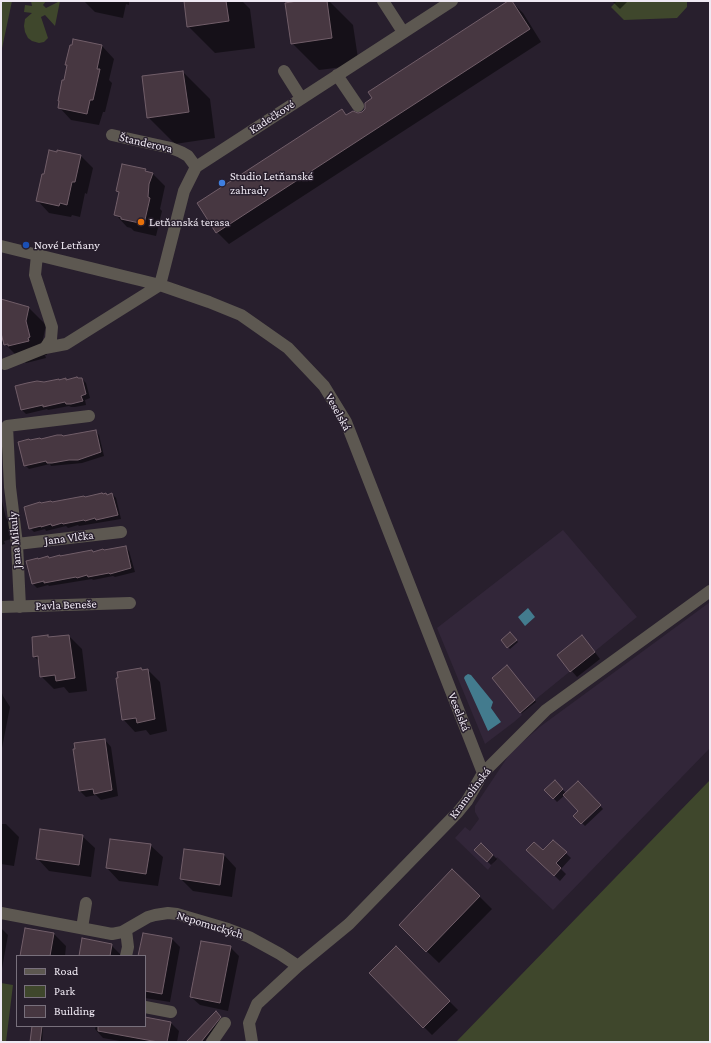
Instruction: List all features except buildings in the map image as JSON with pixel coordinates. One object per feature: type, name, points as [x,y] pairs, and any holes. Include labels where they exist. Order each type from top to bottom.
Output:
[{"type":"street","points":[[382,1],[403,32]]},
{"type":"street","name":"Kadečkové","points":[[196,167],[452,1]]},
{"type":"street","points":[[284,71],[301,98]]},
{"type":"street","points":[[337,75],[358,106]]},
{"type":"street","name":"Štanderova","points":[[112,135],[172,148],[188,156],[196,167]]},
{"type":"street","points":[[5,364],[45,348],[66,344],[160,285],[184,191],[196,167]]},
{"type":"street","name":"Veselská","points":[[1,246],[160,285],[241,315],[288,348],[324,386],[346,422],[483,773]]},
{"type":"street","points":[[37,255],[35,275],[52,327],[51,339],[45,348]]},
{"type":"street","name":"Jana Mikuly","points":[[20,606],[17,544],[10,487],[7,426],[89,416]]},
{"type":"street","name":"Jana Vlčka","points":[[17,544],[121,532]]},
{"type":"street","name":"Kramolínská","points":[[252,1042],[249,1022],[257,1004],[298,966],[349,924],[458,812],[467,801],[483,773],[546,710],[710,591]]},
{"type":"street","name":"Pavla Beneše","points":[[1,607],[130,603]]},
{"type":"street","points":[[82,928],[86,903]]},
{"type":"street","name":"Nepomuckých","points":[[1,913],[112,934],[117,934],[126,930],[148,917],[168,913],[176,914],[228,929],[249,937],[298,966]]},
{"type":"street","points":[[126,930],[128,947],[126,955]]},
{"type":"street","points":[[146,1007],[172,1012]]},
{"type":"street","points":[[212,1042],[225,1023]]},
{"type":"shaded area","points":[[563,530],[637,617],[520,712],[522,715],[485,744],[437,628]]},
{"type":"shaded area","points":[[710,602],[710,748],[553,910],[497,857],[488,870],[455,838],[465,827],[470,831],[479,819],[475,812],[475,806],[511,752],[541,726]]},
{"type":"green space","points":[[1,1],[12,1],[1,53]]},
{"type":"green space","points":[[31,1],[46,1],[43,5],[46,8],[60,1],[55,26],[45,15],[41,17],[48,38],[44,42],[39,43],[32,41],[28,38],[25,32],[25,19],[32,13],[24,12],[25,5],[32,6]]},
{"type":"green space","points":[[617,1],[687,1],[687,7],[677,18],[624,20],[611,7]]},
{"type":"green space","points":[[710,780],[710,1042],[456,1042]]},
{"type":"green space","points":[[1,983],[13,985],[6,1042],[1,1042]]},
{"type":"water","points":[[528,608],[535,617],[525,626],[518,617]]},
{"type":"water","points":[[468,674],[471,675],[493,702],[491,708],[501,722],[488,731],[464,678]]},
{"type":"place","name":"Studio Letňanské zahrady","points":[[222,183]]},
{"type":"place","name":"Letňanská terasa","points":[[141,222]]},
{"type":"place","name":"Nové Letňany","points":[[26,245]]}]
